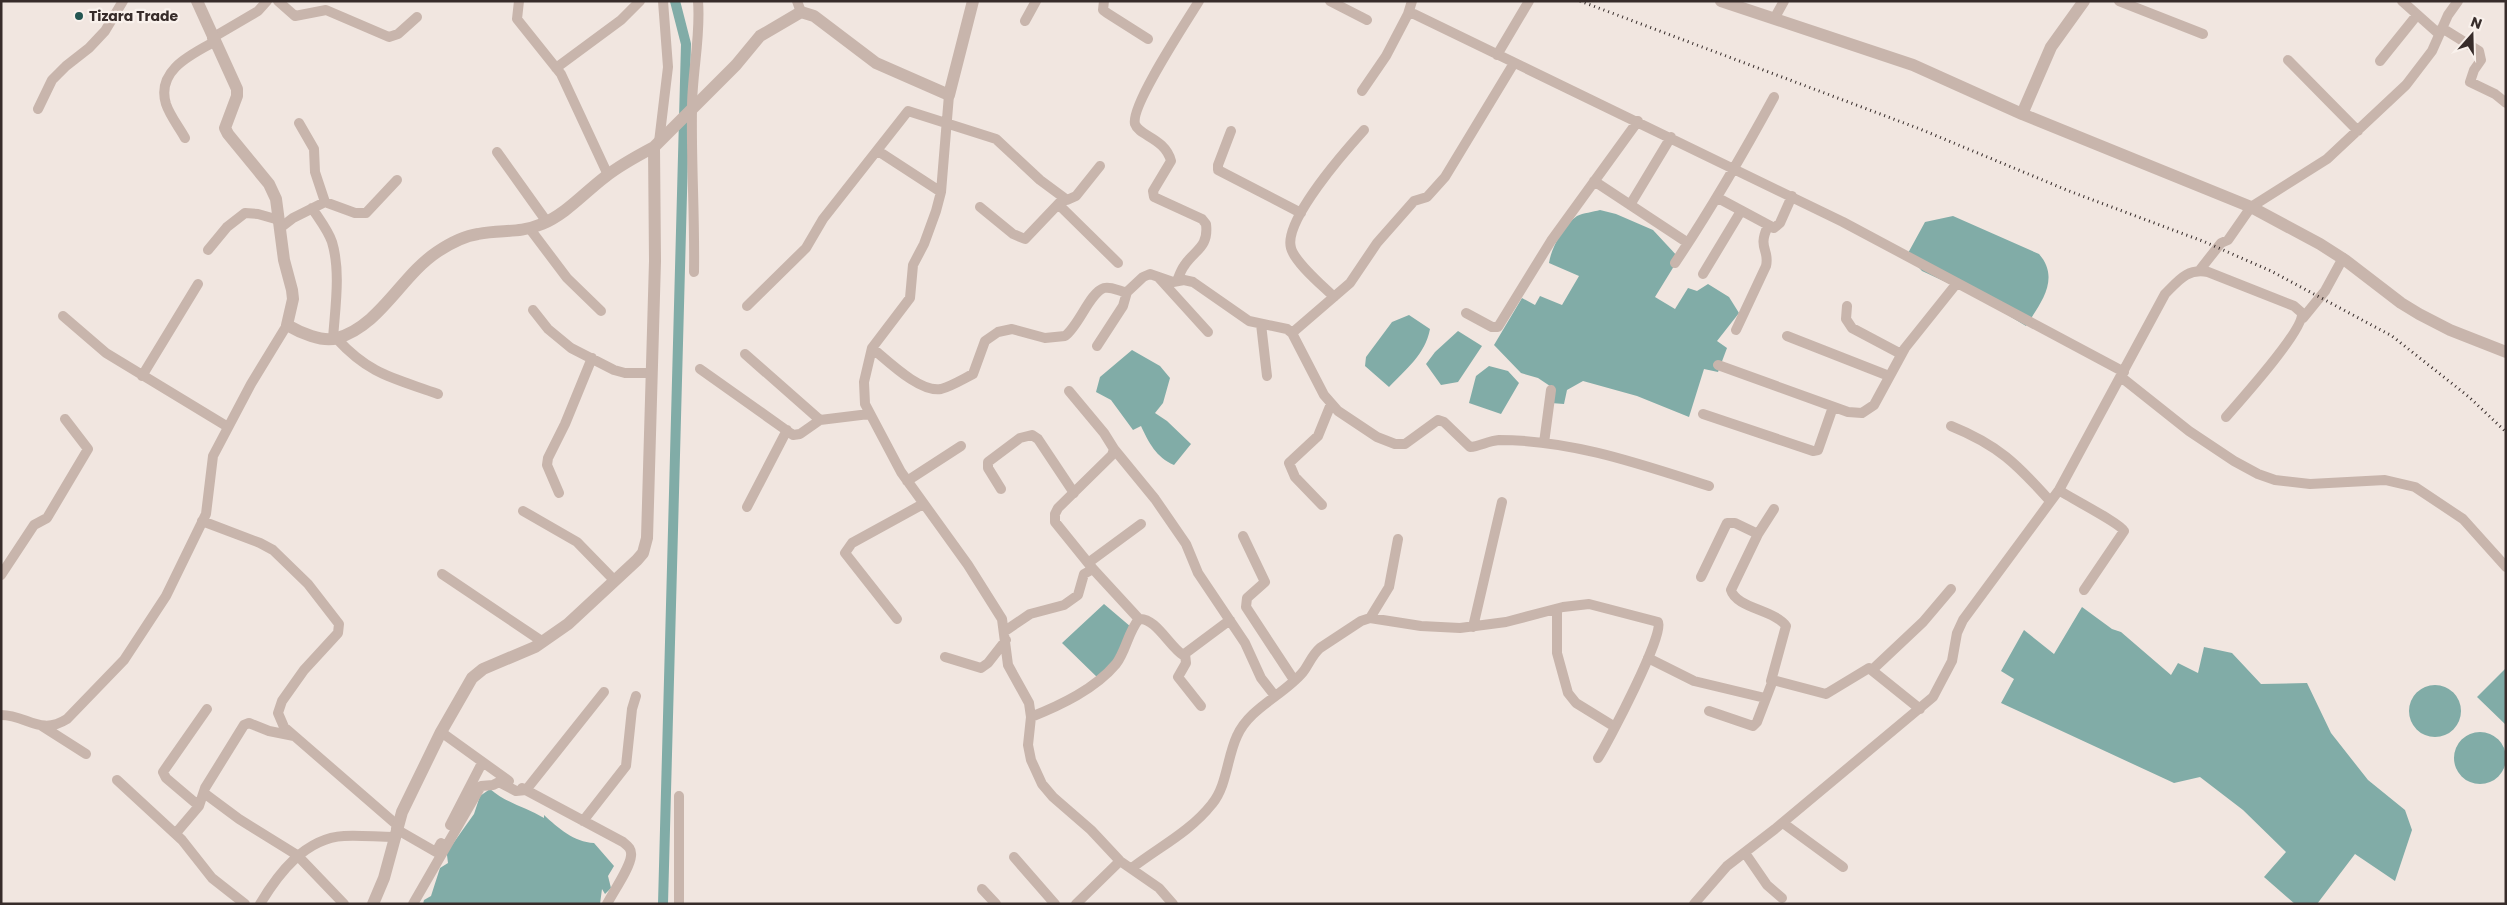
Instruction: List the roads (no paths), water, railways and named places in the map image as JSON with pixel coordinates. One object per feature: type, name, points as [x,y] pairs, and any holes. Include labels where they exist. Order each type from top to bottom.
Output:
[{"type":"street","points":[[38,109],[52,80],[66,66],[90,48],[105,31],[123,1]]},
{"type":"street","points":[[1,715],[42,726],[56,726],[66,720],[124,660],[166,596],[209,503],[210,466],[251,384],[287,325],[293,299],[284,260],[276,199],[269,184],[228,134],[226,121],[237,96],[237,89],[213,40],[197,1]]},
{"type":"street","points":[[185,138],[166,103],[166,84],[169,74],[176,66],[258,11],[267,1]]},
{"type":"street","points":[[278,1],[296,16],[326,10],[389,37],[398,34],[417,17]]},
{"type":"street","points":[[518,1],[517,19],[567,85],[608,175]]},
{"type":"street","points":[[556,68],[621,20],[640,1]]},
{"type":"street","points":[[373,904],[384,878],[396,830],[441,732],[472,678],[483,669],[510,659],[543,642],[584,611],[643,553],[647,538],[660,141],[668,67],[663,1]]},
{"type":"street","points":[[694,272],[695,225],[689,111],[700,28],[699,5],[708,1]]},
{"type":"street","points":[[973,1],[949,95],[941,192],[936,211],[924,244],[912,265],[910,298],[872,348],[865,373],[863,396],[869,414],[907,481],[968,565],[998,612],[1006,636],[1008,665],[1024,694],[1031,716],[1028,744],[1031,760],[1042,784],[1053,797],[1091,830],[1120,861],[1159,888],[1173,904]]},
{"type":"street","points":[[1025,22],[1036,1]]},
{"type":"street","points":[[1104,1],[1103,10],[1107,14],[1148,39]]},
{"type":"street","points":[[1177,281],[1183,267],[1196,255],[1204,242],[1206,224],[1202,219],[1154,197],[1153,191],[1171,161],[1158,140],[1140,131],[1134,120],[1135,112],[1148,87],[1199,1]]},
{"type":"street","points":[[1330,1],[1367,20]]},
{"type":"street","points":[[1362,91],[1386,56],[1408,14],[1412,1]]},
{"type":"street","points":[[1497,54],[1529,1]]},
{"type":"street","points":[[1721,1],[1913,65],[2022,114],[2251,207],[2302,232],[2342,258],[2413,311],[2450,330],[2506,352]]},
{"type":"street","points":[[1774,19],[1784,1]]},
{"type":"street","points":[[2022,114],[2051,47],[2084,1]]},
{"type":"street","points":[[2119,1],[2204,34]]},
{"type":"street","points":[[2402,1],[2417,15],[2441,31],[2479,51],[2481,60],[2470,82],[2495,94],[2506,103]]},
{"type":"street","points":[[2199,271],[2221,243],[2228,240],[2251,207],[2326,159],[2358,131],[2419,70],[2432,51],[2458,1]]},
{"type":"street","points":[[287,325],[326,340],[335,339],[358,329],[436,252],[462,239],[478,234],[510,233],[547,222],[569,208],[608,175],[660,141],[736,65],[760,36],[799,7],[887,70],[949,95]]},
{"type":"street","points":[[1408,14],[1414,14],[1792,196],[1957,283],[2123,374],[2189,431],[2258,474],[2275,480],[2310,484],[2385,480],[2415,487],[2464,519],[2506,567]]},
{"type":"street","points":[[2380,61],[2417,15]]},
{"type":"street","points":[[2288,60],[2358,131]]},
{"type":"street","points":[[1292,333],[1350,283],[1377,243],[1414,201],[1427,197],[1445,177],[1514,62]]},
{"type":"street","points":[[1675,262],[1718,198],[1774,98]]},
{"type":"street","points":[[747,306],[806,248],[823,219],[908,111],[1002,142],[1118,263]]},
{"type":"street","points":[[1466,313],[1492,327],[1498,327],[1551,241],[1638,121]]},
{"type":"street","points":[[299,122],[314,149],[315,172],[326,202]]},
{"type":"street","points":[[1334,297],[1304,266],[1291,249],[1292,232],[1314,192],[1364,130]]},
{"type":"street","points":[[1231,131],[1218,165],[1218,170],[1301,213]]},
{"type":"street","points":[[1630,205],[1671,137]]},
{"type":"street","points":[[878,150],[941,192]]},
{"type":"street","points":[[497,152],[547,222]]},
{"type":"street","points":[[980,207],[1013,234],[1025,239],[1061,202],[1072,200],[1100,166]]},
{"type":"street","points":[[280,224],[326,202],[355,213],[366,212],[397,180]]},
{"type":"street","points":[[1594,181],[1688,243]]},
{"type":"street","points":[[1718,198],[1774,228],[1778,226],[1792,196]]},
{"type":"street","points":[[312,208],[329,236],[334,258],[336,282],[335,339],[366,367],[438,394]]},
{"type":"street","points":[[1703,274],[1741,211]]},
{"type":"street","points":[[208,250],[227,227],[245,213],[258,214],[280,224]]},
{"type":"street","points":[[1736,330],[1766,266],[1767,258],[1762,241],[1768,226]]},
{"type":"street","points":[[530,228],[567,278],[601,311]]},
{"type":"street","points":[[2226,417],[2265,371],[2325,291],[2342,258]]},
{"type":"street","points":[[1694,904],[1718,874],[1783,823],[1933,697],[1949,670],[1957,633],[1963,620],[2059,490],[2165,294],[2185,273],[2199,271],[2294,306],[2302,313],[2303,318]]},
{"type":"street","points":[[1097,346],[1123,306],[1127,292],[1143,277],[1150,274],[1177,281],[1193,282],[1240,316],[1262,324],[1283,328],[1292,333],[1313,376],[1330,404],[1377,437],[1395,444],[1406,444],[1438,420],[1444,422],[1470,447],[1488,441],[1544,443],[1616,457],[1709,486]]},
{"type":"street","points":[[1157,275],[1208,332]]},
{"type":"street","points":[[1718,365],[1856,414],[1868,410],[1878,399],[1901,354],[1957,283]]},
{"type":"street","points":[[142,376],[198,284]]},
{"type":"street","points":[[872,348],[909,378],[926,387],[940,389],[973,374],[985,342],[998,332],[1012,329],[1045,338],[1065,336],[1078,323],[1099,290],[1110,287],[1127,292]]},
{"type":"street","points":[[1847,306],[1846,319],[1852,328],[1901,354]]},
{"type":"street","points":[[533,310],[548,329],[562,342],[614,370],[625,373],[651,373]]},
{"type":"street","points":[[63,316],[95,345],[142,376],[228,427]]},
{"type":"street","points":[[1262,324],[1267,376]]},
{"type":"street","points":[[1787,336],[1889,376]]},
{"type":"street","points":[[745,354],[820,420]]},
{"type":"street","points":[[559,493],[547,465],[548,458],[566,424],[592,358]]},
{"type":"street","points":[[700,369],[797,435],[820,420],[869,414]]},
{"type":"street","points":[[1544,443],[1551,390]]},
{"type":"street","points":[[1069,391],[1155,499],[1186,544],[1198,573],[1251,653],[1261,678],[1275,696]]},
{"type":"street","points":[[1322,505],[1295,477],[1289,463],[1318,436],[1330,404]]},
{"type":"street","points":[[1703,414],[1814,451],[1820,446],[1833,407]]},
{"type":"street","points":[[1,575],[34,525],[47,518],[88,449],[65,419]]},
{"type":"street","points":[[1951,426],[1994,446],[2027,474],[2050,501]]},
{"type":"street","points":[[747,507],[787,430]]},
{"type":"street","points":[[1001,490],[988,468],[990,460],[1026,435],[1035,436],[1071,488]]},
{"type":"street","points":[[907,481],[961,446]]},
{"type":"street","points":[[1114,449],[1112,454],[1071,488],[1056,512],[1055,522],[1090,566],[1139,619],[1145,619],[1154,625],[1181,654],[1186,654],[1230,620]]},
{"type":"street","points":[[2059,490],[2078,503],[2117,523],[2124,531],[2084,590]]},
{"type":"street","points":[[1473,626],[1502,502]]},
{"type":"street","points":[[897,619],[845,553],[852,543],[923,504]]},
{"type":"street","points":[[1709,711],[1753,726],[1757,722],[1766,698],[1786,626],[1782,621],[1736,598],[1731,590],[1758,534],[1774,509]]},
{"type":"street","points":[[523,511],[577,542],[615,581]]},
{"type":"street","points":[[202,521],[260,543],[273,550],[308,584],[339,624],[338,633],[304,670],[280,707],[280,720],[396,830],[436,852],[482,763]]},
{"type":"street","points":[[1701,576],[1727,523],[1736,523],[1758,534]]},
{"type":"street","points":[[945,657],[981,668],[988,663],[1006,636],[1030,614],[1064,604],[1078,595],[1084,574],[1090,566],[1141,524]]},
{"type":"street","points":[[1243,536],[1266,582],[1247,598],[1246,607],[1294,680]]},
{"type":"street","points":[[1132,868],[1153,851],[1179,836],[1213,803],[1221,787],[1237,736],[1250,718],[1302,673],[1314,653],[1320,648],[1370,618],[1386,594],[1398,539]]},
{"type":"street","points":[[442,574],[543,642]]},
{"type":"street","points":[[1872,670],[1923,622],[1951,589]]},
{"type":"street","points":[[1370,618],[1421,626],[1473,626],[1506,622],[1557,609],[1589,604],[1658,622],[1660,629],[1648,658],[1615,728],[1598,758]]},
{"type":"street","points":[[1557,609],[1557,653],[1568,694],[1576,703],[1615,728]]},
{"type":"street","points":[[1031,716],[1059,706],[1106,672],[1120,656],[1139,619]]},
{"type":"street","points":[[1186,654],[1186,663],[1178,677],[1201,706]]},
{"type":"street","points":[[1648,658],[1694,681],[1766,698]]},
{"type":"street","points":[[1771,681],[1776,680],[1826,694],[1840,688],[1866,668],[1872,670],[1920,708]]},
{"type":"street","points":[[413,904],[481,786],[493,785],[499,782],[516,791],[526,790],[604,692]]},
{"type":"street","points":[[583,821],[626,766],[632,709],[636,696]]},
{"type":"street","points":[[199,806],[166,778],[163,772],[207,710]]},
{"type":"street","points":[[176,833],[199,806],[204,793],[246,723],[275,733],[295,736]]},
{"type":"street","points":[[42,726],[86,754]]},
{"type":"street","points":[[441,732],[482,763],[526,790],[624,842],[630,848],[631,855],[628,864],[607,904]]},
{"type":"street","points":[[117,780],[176,833],[212,878],[245,904]]},
{"type":"street","points":[[204,793],[239,819],[297,855],[344,904]]},
{"type":"street","points":[[679,796],[679,904]]},
{"type":"street","points":[[1783,823],[1843,867]]},
{"type":"street","points":[[260,904],[280,874],[297,855],[332,838],[396,830]]},
{"type":"street","points":[[1745,854],[1767,885],[1782,898]]},
{"type":"street","points":[[1014,857],[1056,904]]},
{"type":"street","points":[[1076,904],[1120,861]]},
{"type":"street","points":[[982,890],[996,904]]},
{"type":"water","points":[[1600,210],[1616,214],[1653,230],[1679,258],[1655,297],[1675,309],[1688,288],[1697,291],[1708,284],[1729,297],[1739,313],[1717,341],[1727,348],[1718,372],[1704,369],[1689,417],[1637,396],[1583,381],[1567,390],[1564,404],[1551,403],[1550,386],[1538,378],[1521,373],[1494,345],[1522,298],[1535,305],[1540,296],[1562,305],[1579,276],[1549,263],[1552,251],[1559,237],[1572,220],[1579,215]]},
{"type":"water","points":[[1953,216],[2039,254],[2045,263],[2048,273],[2046,291],[2026,326],[1976,296],[1922,271],[1907,255],[1925,222]]},
{"type":"water","points":[[1409,315],[1430,329],[1428,338],[1414,361],[1389,387],[1365,366],[1366,357],[1392,322]]},
{"type":"water","points":[[1458,331],[1482,346],[1458,382],[1441,385],[1426,364],[1435,352]]},
{"type":"water","points":[[1132,350],[1160,366],[1170,378],[1163,403],[1155,413],[1167,421],[1191,444],[1174,465],[1158,454],[1150,444],[1141,426],[1133,430],[1111,400],[1096,392],[1100,377]]},
{"type":"water","points":[[1489,366],[1508,371],[1519,383],[1501,414],[1469,403],[1476,376]]},
{"type":"water","points":[[1104,604],[1131,627],[1124,653],[1100,680],[1062,643]]},
{"type":"water","points":[[2082,607],[2112,629],[2121,632],[2171,675],[2178,663],[2198,673],[2204,647],[2232,653],[2261,684],[2307,683],[2331,733],[2368,780],[2405,810],[2412,830],[2395,881],[2355,854],[2317,904],[2295,904],[2264,877],[2286,852],[2243,810],[2200,777],[2174,783],[2001,703],[2014,679],[2001,671],[2024,630],[2054,654]]},
{"type":"water","points":[[2506,668],[2506,725],[2477,697]]},
{"type":"water","points":[[2435,685],[2445,687],[2453,693],[2459,701],[2461,711],[2459,721],[2453,729],[2445,735],[2435,737],[2425,735],[2417,729],[2411,721],[2409,711],[2411,701],[2417,693],[2425,687]]},
{"type":"water","points":[[2480,732],[2490,734],[2498,740],[2504,748],[2506,758],[2504,768],[2498,776],[2490,782],[2480,784],[2470,782],[2462,776],[2456,768],[2454,758],[2456,748],[2462,740],[2470,734]]},
{"type":"water","points":[[490,789],[503,798],[544,818],[544,815],[573,837],[594,843],[614,866],[608,876],[611,888],[605,894],[602,889],[600,904],[423,904],[424,900],[431,896],[440,868],[448,863],[446,847],[452,845],[474,814],[480,796]]},
{"type":"waterway","points":[[663,904],[686,44],[675,1]]},
{"type":"railway","points":[[1580,1],[1920,129],[2069,191],[2205,242],[2271,271],[2392,336],[2469,397],[2506,432]]},
{"type":"place","name":"Tizara Trade","points":[[79,16]]}]
